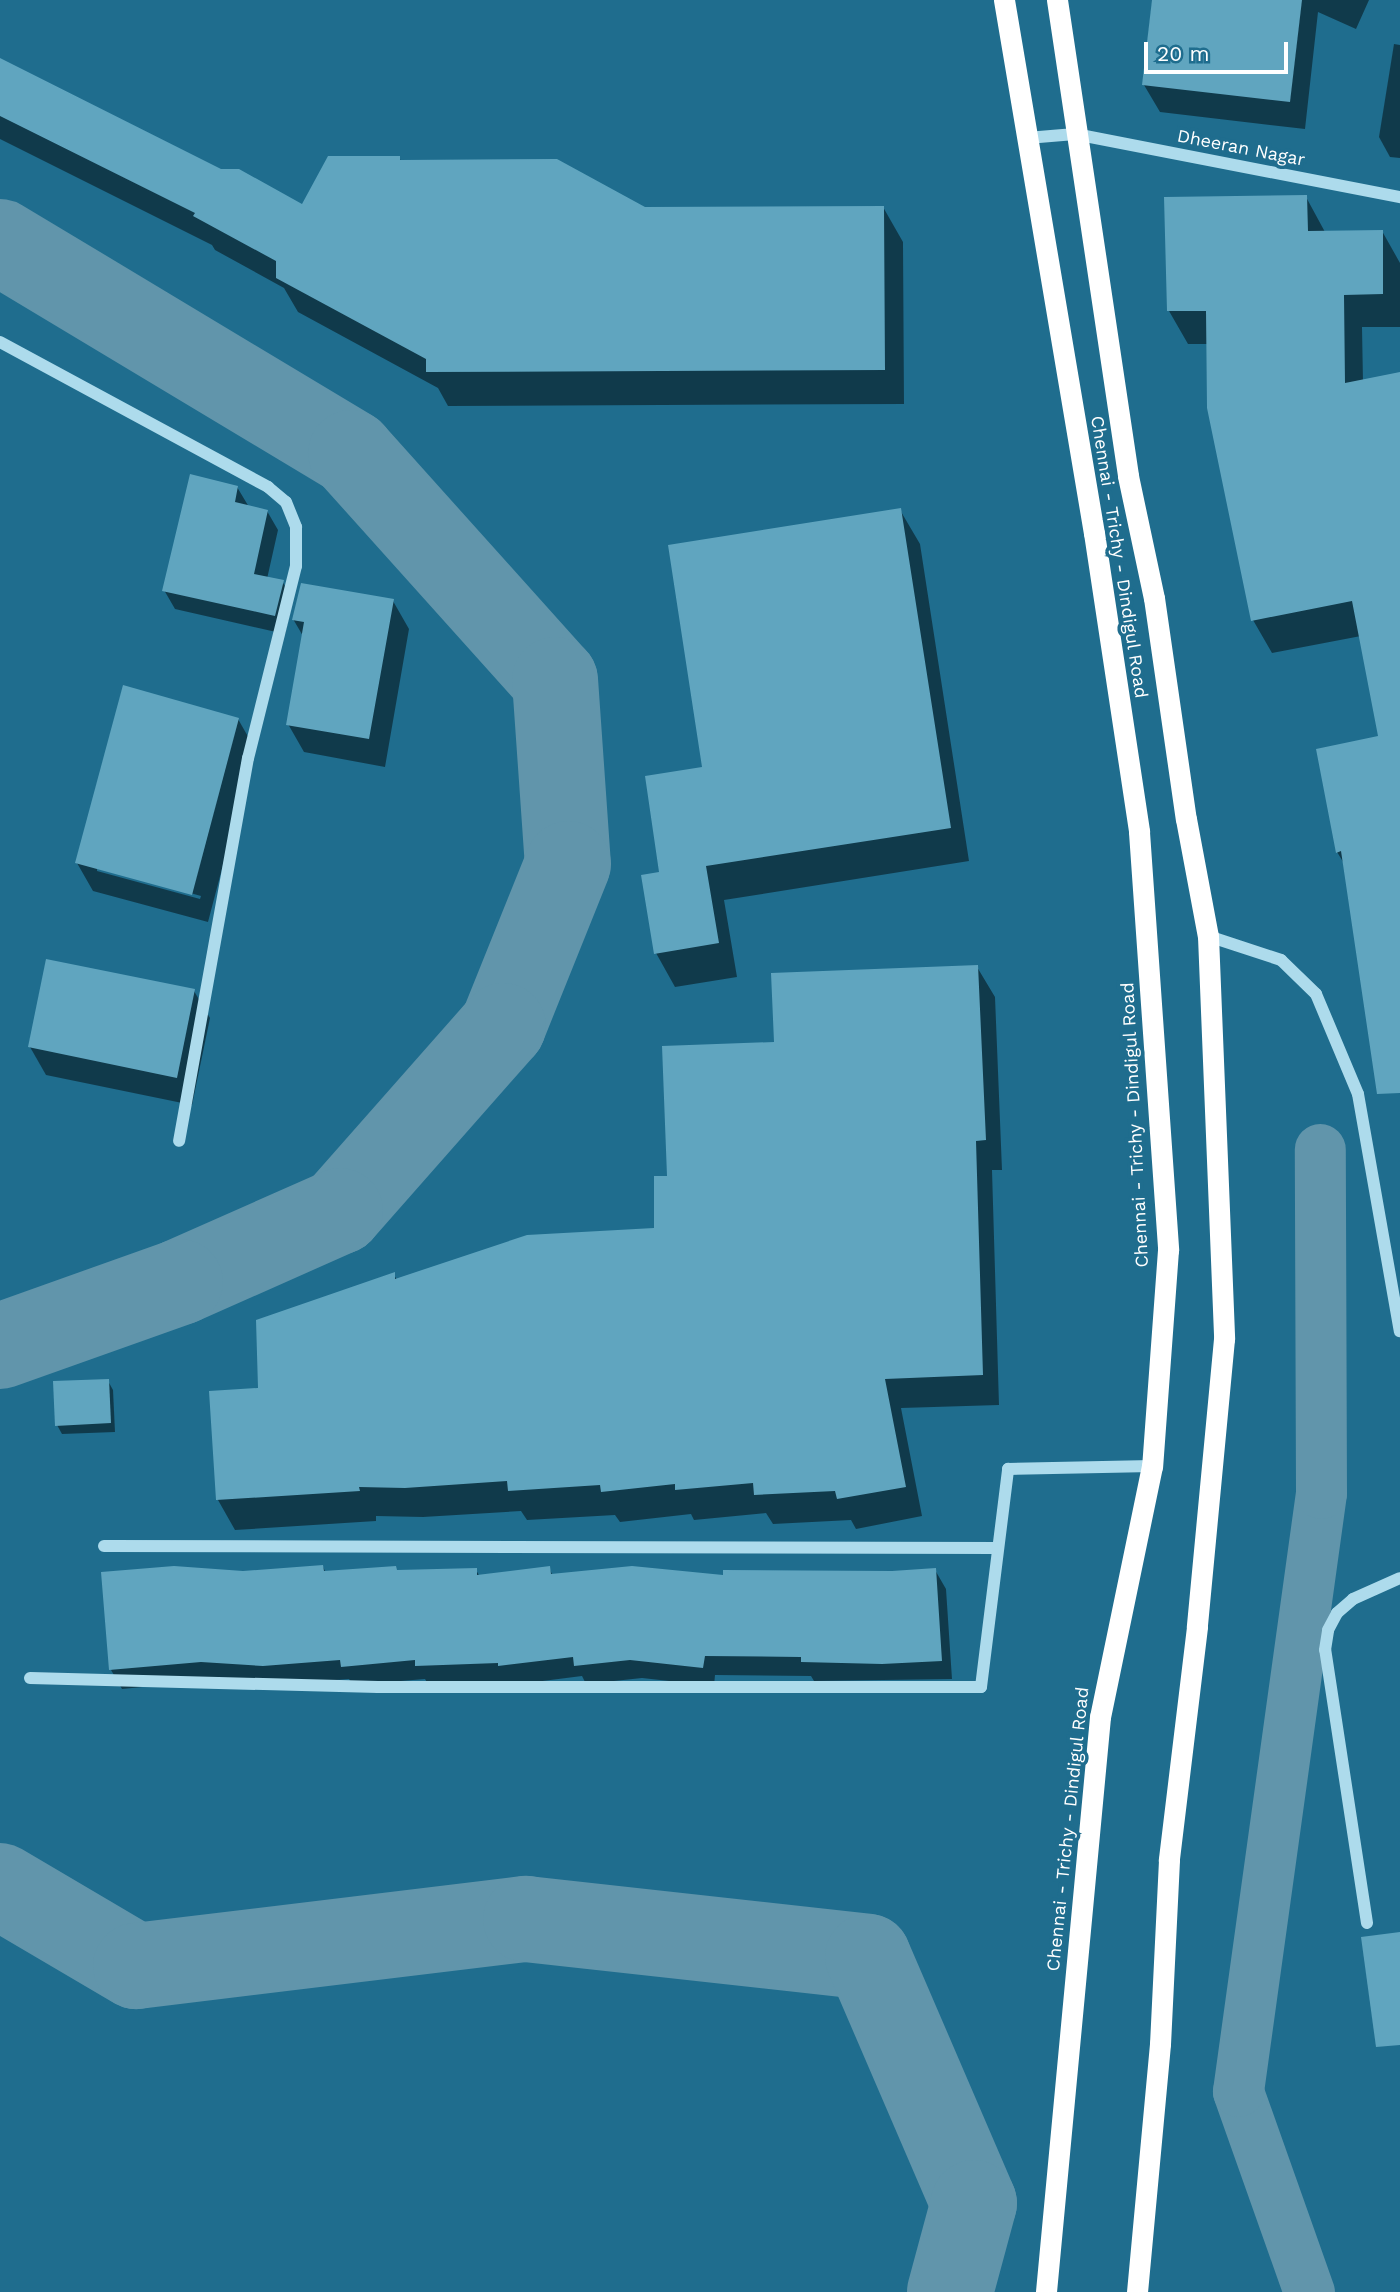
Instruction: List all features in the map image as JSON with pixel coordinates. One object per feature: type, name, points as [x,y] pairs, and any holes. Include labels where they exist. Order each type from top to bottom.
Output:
[{"type":"highway","name":"Chennai - Trichy - Dindigul Road","points":[[1004,0],[1094,533],[1139,832],[1168,1250],[1152,1466],[1100,1717],[1045,2292]]},
{"type":"highway","name":"Chennai - Trichy - Dindigul Road","points":[[1057,0],[1126,462],[1154,598],[1186,819],[1208,936],[1224,1339],[1197,1627],[1169,1860],[1160,2044],[1137,2292]]},
{"type":"street","name":"Dheeran Nagar","points":[[1027,138],[1075,134],[1400,197]]},
{"type":"street","points":[[0,342],[268,487],[286,502],[296,527],[296,566],[248,758],[179,1141]]},
{"type":"street","points":[[1208,936],[1281,960],[1315,994],[1358,1094],[1400,1331]]},
{"type":"street","points":[[30,1678],[378,1687],[981,1687],[1008,1469],[1152,1466]]},
{"type":"street","points":[[104,1546],[998,1548]]},
{"type":"street","points":[[1367,1923],[1325,1650],[1328,1630],[1336,1613],[1353,1599],[1400,1578]]},
{"type":"building","points":[[1152,0],[1302,0],[1290,102],[1142,85]]},
{"type":"building","points":[[0,58],[221,169],[239,169],[302,204],[328,156],[400,156],[400,160],[557,159],[645,207],[884,206],[885,370],[426,372],[426,359],[276,278],[276,261],[193,216],[195,213],[0,116]]},
{"type":"building","points":[[1307,195],[1308,231],[1383,230],[1383,294],[1344,295],[1345,383],[1400,372],[1400,1093],[1377,1094],[1341,851],[1336,853],[1316,749],[1378,736],[1352,601],[1251,621],[1207,408],[1206,311],[1167,311],[1164,197]]},
{"type":"building","points":[[190,474],[238,486],[235,502],[268,510],[254,574],[284,580],[275,616],[162,591]]},
{"type":"building","points":[[901,508],[951,828],[706,866],[719,943],[654,954],[641,875],[659,872],[645,776],[702,767],[668,545]]},
{"type":"building","points":[[301,583],[394,599],[369,739],[286,725],[304,622],[292,620]]},
{"type":"building","points":[[123,685],[239,718],[192,895],[75,863]]},
{"type":"building","points":[[46,959],[195,989],[177,1078],[28,1047]]},
{"type":"building","points":[[978,965],[986,1140],[976,1141],[983,1375],[885,1379],[906,1487],[837,1499],[835,1491],[754,1495],[753,1483],[675,1490],[675,1484],[601,1492],[600,1485],[508,1491],[507,1481],[405,1488],[359,1487],[360,1491],[216,1500],[209,1391],[258,1388],[256,1320],[395,1272],[395,1279],[527,1235],[654,1228],[654,1176],[667,1176],[662,1046],[774,1042],[771,973]]},
{"type":"building","points":[[109,1379],[111,1423],[55,1426],[53,1381]]},
{"type":"building","points":[[323,1565],[324,1571],[396,1566],[397,1570],[477,1568],[477,1575],[550,1566],[551,1574],[632,1566],[723,1575],[723,1570],[892,1571],[936,1568],[942,1661],[882,1664],[801,1662],[801,1657],[705,1656],[703,1668],[630,1660],[574,1666],[573,1657],[498,1666],[498,1663],[415,1666],[415,1660],[341,1667],[340,1660],[263,1666],[201,1662],[109,1670],[101,1572],[174,1566],[243,1571]]},
{"type":"building","points":[[1400,1932],[1400,2045],[1376,2047],[1361,1937]]},
{"type":"waterway","points":[[0,242],[351,453],[555,680],[568,864],[503,1026],[340,1211],[180,1282],[0,1346]]},
{"type":"waterway","points":[[1309,2292],[1238,2091],[1321,1493],[1320,1149]]},
{"type":"waterway","points":[[0,1886],[136,1966],[526,1919],[868,1957],[974,2203],[950,2292]]}]
